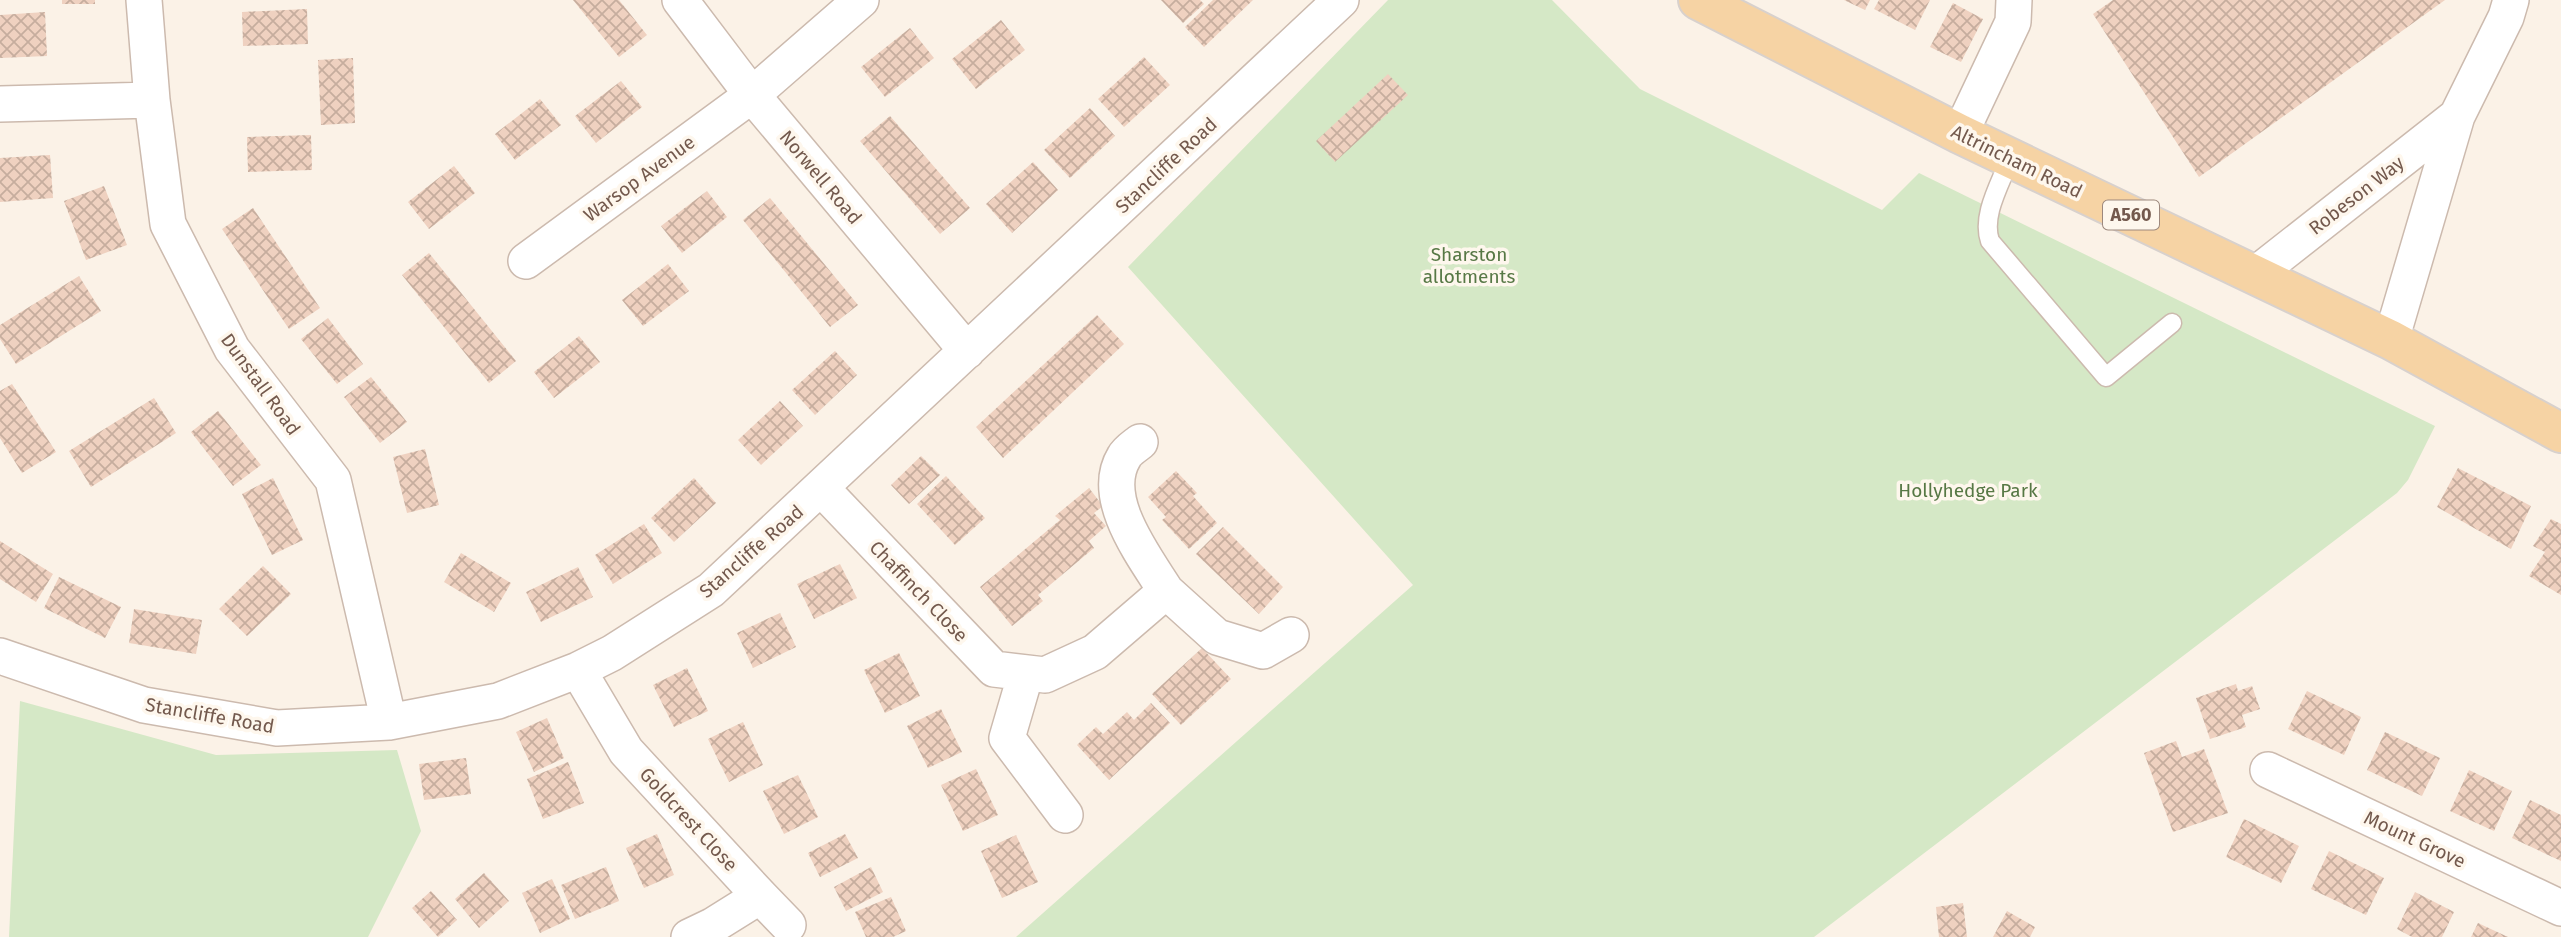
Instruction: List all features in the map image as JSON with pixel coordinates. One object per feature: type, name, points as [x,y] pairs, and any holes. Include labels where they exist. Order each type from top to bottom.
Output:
[{"type":"main road","name":"Altrincham Road","points":[[1698,0],[1961,134],[2391,340],[2561,433]]},
{"type":"street","name":"Dunstall Road","points":[[144,0],[152,100],[168,224],[232,349],[333,480],[390,722]]},
{"type":"street","name":"Norwell Road","points":[[680,0],[752,95],[967,351]]},
{"type":"street","name":"Warsop Avenue","points":[[526,261],[752,95],[861,0]]},
{"type":"street","name":"Stancliffe Road","points":[[0,656],[144,705],[277,728],[390,722],[498,701],[578,670],[612,653],[711,590],[822,489],[1341,0]]},
{"type":"street","points":[[1961,134],[2012,22],[2014,0]]},
{"type":"street","name":"Robeson Way","points":[[2391,340],[2457,116],[2506,16],[2511,0]]},
{"type":"street","points":[[0,104],[152,100]]},
{"type":"street","name":"Robeson Way","points":[[2256,274],[2457,116]]},
{"type":"street","points":[[1140,442],[1124,456],[1115,489],[1129,531],[1166,591],[1217,637],[1263,651],[1291,635]]},
{"type":"street","name":"Chaffinch Close","points":[[822,489],[994,669],[1045,675],[1095,652],[1166,591]]},
{"type":"street","name":"Goldcrest Close","points":[[578,670],[626,751],[788,925]]},
{"type":"street","points":[[1026,673],[1007,738],[1065,815]]},
{"type":"street","name":"Mount Grove","points":[[2269,770],[2561,908]]},
{"type":"street","points":[[689,937],[760,896]]},
{"type":"lane","points":[[2010,158],[1988,215],[1986,229],[1990,241],[2106,377],[2172,323]]},
{"type":"green space","name":"Hollyhedge Park","points":[[1388,0],[1552,0],[1640,89],[1882,210],[1919,173],[2435,426],[2408,480],[2397,493],[1814,937],[1016,937],[1413,585],[1128,267]]},
{"type":"green space","points":[[20,701],[216,755],[397,750],[421,831],[368,937],[9,937]]},
{"type":"building","points":[[62,0],[95,0],[95,4],[62,4]]},
{"type":"building","points":[[573,0],[619,0],[647,35],[619,57]]},
{"type":"building","points":[[1161,0],[1200,0],[1204,4],[1183,23]]},
{"type":"building","points":[[1213,0],[1253,0],[1204,47],[1185,27]]},
{"type":"building","points":[[1844,0],[1870,0],[1865,10]]},
{"type":"building","points":[[1879,0],[1930,0],[1915,30],[1874,9]]},
{"type":"building","points":[[2113,0],[2445,0],[2199,177],[2093,14]]},
{"type":"building","points":[[1953,3],[1983,19],[1961,62],[1930,47]]},
{"type":"building","points":[[307,9],[308,44],[243,46],[242,12]]},
{"type":"building","points":[[45,12],[47,56],[0,58],[0,15]]},
{"type":"building","points":[[1001,20],[1025,50],[976,89],[952,59]]},
{"type":"building","points":[[910,28],[934,58],[885,97],[861,67]]},
{"type":"building","points":[[1144,57],[1170,85],[1124,127],[1098,99]]},
{"type":"building","points":[[353,58],[355,123],[321,125],[318,60]]},
{"type":"building","points":[[1388,74],[1408,95],[1335,162],[1316,141]]},
{"type":"building","points":[[621,81],[642,107],[596,143],[575,116]]},
{"type":"building","points":[[540,99],[561,125],[515,160],[495,134]]},
{"type":"building","points":[[1090,108],[1115,136],[1070,178],[1044,150]]},
{"type":"building","points":[[890,116],[970,208],[940,234],[860,141]]},
{"type":"building","points":[[311,135],[312,170],[248,172],[247,137]]},
{"type":"building","points":[[50,155],[53,198],[0,202],[0,158]]},
{"type":"building","points":[[1033,162],[1058,190],[1012,233],[986,204]]},
{"type":"building","points":[[454,166],[475,193],[429,229],[408,202]]},
{"type":"building","points":[[104,186],[127,245],[86,260],[64,201]]},
{"type":"building","points":[[707,191],[727,217],[682,253],[661,226]]},
{"type":"building","points":[[770,198],[858,305],[830,327],[743,220]]},
{"type":"building","points":[[253,208],[320,308],[289,329],[222,229]]},
{"type":"building","points":[[429,253],[516,361],[489,383],[402,275]]},
{"type":"building","points":[[668,264],[689,291],[643,326],[622,300]]},
{"type":"building","points":[[79,276],[101,311],[16,364],[0,339],[0,325]]},
{"type":"building","points":[[1097,315],[1124,344],[1003,458],[976,427]]},
{"type":"building","points":[[328,318],[363,364],[337,384],[301,339]]},
{"type":"building","points":[[579,336],[600,362],[554,398],[534,372]]},
{"type":"building","points":[[835,351],[857,375],[815,415],[792,390]]},
{"type":"building","points":[[371,377],[407,422],[380,443],[344,397]]},
{"type":"building","points":[[12,384],[56,452],[22,473],[0,438],[0,391]]},
{"type":"building","points":[[154,398],[176,433],[91,487],[69,451]]},
{"type":"building","points":[[780,401],[803,426],[761,465],[738,440]]},
{"type":"building","points":[[218,411],[261,465],[233,486],[191,432]]},
{"type":"building","points":[[425,449],[439,505],[407,513],[393,457]]},
{"type":"building","points":[[921,456],[940,475],[909,504],[891,485]]},
{"type":"building","points":[[2458,468],[2531,506],[2511,549],[2437,507]]},
{"type":"building","points":[[1176,471],[1197,493],[1193,496],[1217,523],[1189,549],[1162,520],[1166,517],[1148,497]]},
{"type":"building","points":[[946,476],[985,518],[955,545],[917,504]]},
{"type":"building","points":[[273,478],[303,540],[272,555],[242,494]]},
{"type":"building","points":[[694,478],[716,503],[674,542],[651,518]]},
{"type":"building","points":[[1089,488],[1103,506],[1094,513],[1106,526],[1089,541],[1094,548],[1038,595],[1043,601],[1012,626],[980,587],[1060,520],[1055,516]]},
{"type":"building","points":[[2551,519],[2561,524],[2561,595],[2529,576],[2545,552],[2533,546]]},
{"type":"building","points":[[644,524],[662,553],[613,584],[595,555]]},
{"type":"building","points":[[1223,527],[1283,587],[1259,614],[1196,554]]},
{"type":"building","points":[[0,541],[53,574],[36,602],[0,579]]},
{"type":"building","points":[[461,553],[511,583],[494,612],[444,582]]},
{"type":"building","points":[[840,564],[857,598],[814,619],[797,584]]},
{"type":"building","points":[[263,566],[291,594],[247,636],[219,609]]},
{"type":"building","points":[[578,567],[593,597],[541,622],[526,592]]},
{"type":"building","points":[[59,577],[121,607],[105,638],[44,608]]},
{"type":"building","points":[[134,609],[202,620],[196,654],[129,643]]},
{"type":"building","points":[[780,613],[796,647],[753,668],[737,633]]},
{"type":"building","points":[[1202,648],[1231,679],[1181,725],[1152,694]]},
{"type":"building","points":[[899,653],[920,696],[885,713],[864,670]]},
{"type":"building","points":[[687,668],[708,711],[674,727],[653,685]]},
{"type":"building","points":[[2236,684],[2238,691],[2252,686],[2260,709],[2242,715],[2246,727],[2210,739],[2196,698]]},
{"type":"building","points":[[2307,691],[2361,717],[2344,755],[2288,729]]},
{"type":"building","points":[[1151,703],[1170,723],[1109,780],[1077,745],[1096,727],[1103,734],[1127,712],[1134,720]]},
{"type":"building","points":[[941,709],[962,752],[928,768],[907,726]]},
{"type":"building","points":[[547,718],[564,758],[534,772],[516,732]]},
{"type":"building","points":[[743,722],[763,765],[729,782],[708,739]]},
{"type":"building","points":[[2385,732],[2440,758],[2422,796],[2367,770]]},
{"type":"building","points":[[2176,741],[2182,757],[2204,749],[2228,813],[2173,832],[2144,753]]},
{"type":"building","points":[[466,758],[471,794],[424,800],[419,764]]},
{"type":"building","points":[[568,762],[584,803],[543,819],[527,779]]},
{"type":"building","points":[[976,769],[998,815],[963,831],[941,785]]},
{"type":"building","points":[[2469,770],[2512,791],[2494,831],[2450,811]]},
{"type":"building","points":[[798,775],[818,817],[784,834],[763,791]]},
{"type":"building","points":[[2530,800],[2561,815],[2561,861],[2512,838]]},
{"type":"building","points":[[2244,819],[2299,846],[2281,883],[2226,857]]},
{"type":"building","points":[[657,834],[674,875],[644,888],[626,848]]},
{"type":"building","points":[[845,834],[858,858],[820,877],[808,853]]},
{"type":"building","points":[[1016,835],[1038,882],[1002,898],[981,851]]},
{"type":"building","points":[[2329,851],[2384,878],[2366,915],[2311,889]]},
{"type":"building","points":[[606,867],[619,901],[575,919],[561,885]]},
{"type":"building","points":[[871,867],[883,892],[846,911],[834,887]]},
{"type":"building","points":[[484,873],[509,901],[479,928],[455,899]]},
{"type":"building","points":[[552,879],[570,919],[540,933],[522,893]]},
{"type":"building","points":[[431,891],[457,920],[438,937],[412,908]]},
{"type":"building","points":[[2415,892],[2454,912],[2442,937],[2412,937],[2397,929]]},
{"type":"building","points":[[891,897],[906,931],[893,937],[866,937],[855,912]]},
{"type":"building","points":[[1963,903],[1967,937],[1939,937],[1936,907]]},
{"type":"building","points":[[2007,911],[2035,927],[2030,937],[1993,937]]},
{"type":"building","points":[[2478,923],[2508,937],[2471,937]]},
{"type":"park label","name":"Sharston allotments","points":[[1469,265]]}]
